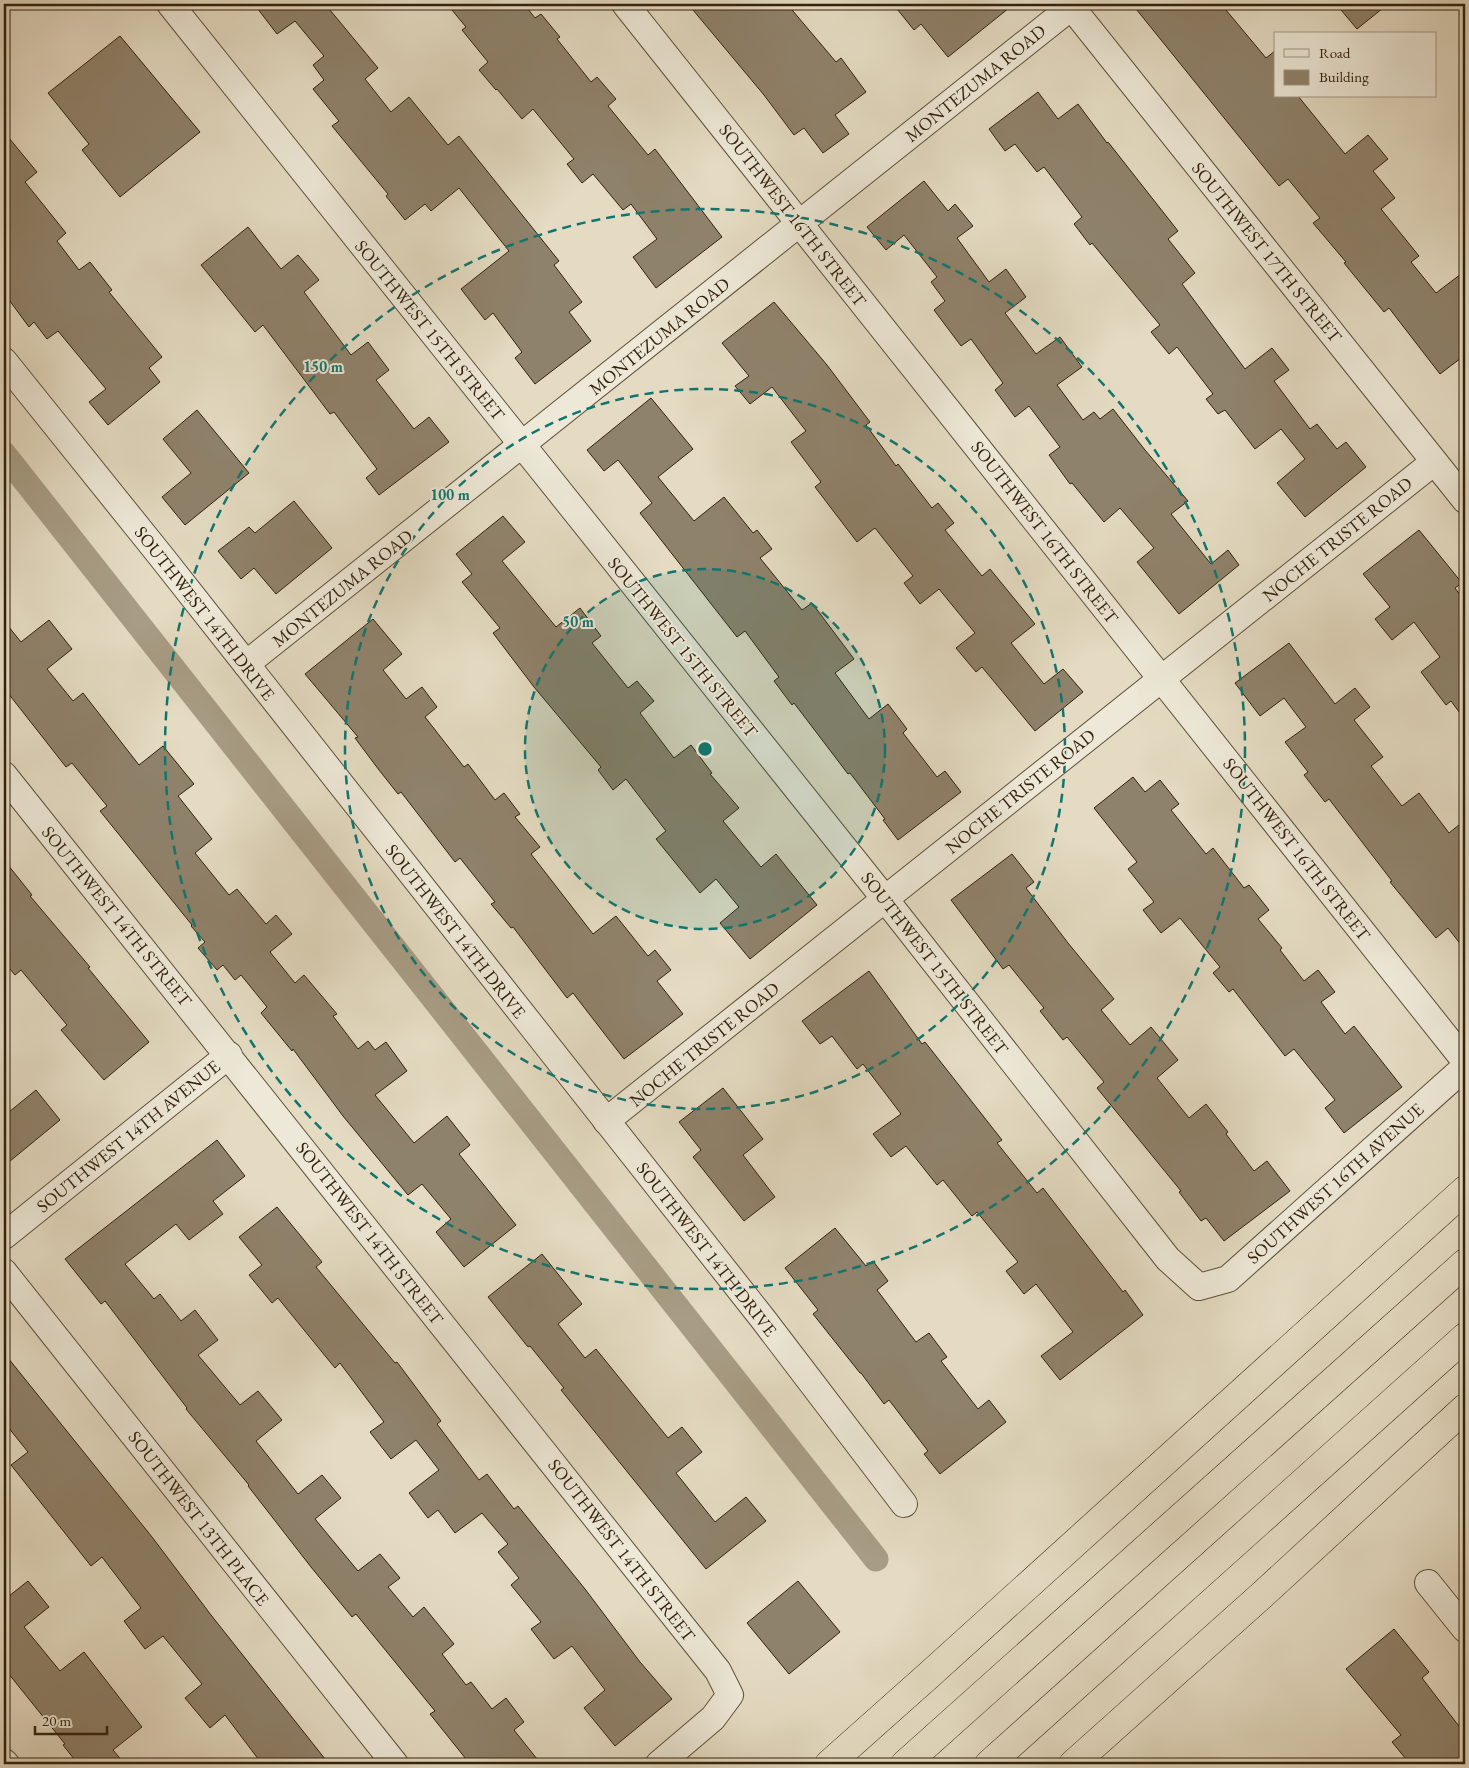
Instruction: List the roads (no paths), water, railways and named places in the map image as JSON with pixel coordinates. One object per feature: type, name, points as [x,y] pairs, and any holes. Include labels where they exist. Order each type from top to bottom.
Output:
[{"type":"highway","points":[[829,1764],[1465,1190]]},
{"type":"highway","points":[[905,1764],[1465,1263]]},
{"type":"highway","points":[[988,1764],[1465,1336]]},
{"type":"highway","points":[[1073,1764],[1262,1595],[1465,1408]]},
{"type":"highway","points":[[844,1764],[929,1675]]},
{"type":"street","name":"SOUTHWEST 15TH STREET","points":[[170,4],[885,900],[1168,1259],[1199,1287]]},
{"type":"street","name":"SOUTHWEST 16TH STREET","points":[[626,4],[1465,1061]]},
{"type":"street","name":"MONTEZUMA ROAD","points":[[246,664],[800,223],[1070,5]]},
{"type":"street","name":"SOUTHWEST 17TH STREET","points":[[1070,5],[1465,500]]},
{"type":"street","name":"SOUTHWEST 14TH DRIVE","points":[[4,361],[246,664],[763,1319],[904,1504]]},
{"type":"street","name":"NOCHE TRISTE ROAD","points":[[606,1121],[1434,462]]},
{"type":"street","name":"SOUTHWEST 14TH STREET","points":[[4,775],[718,1671],[730,1695],[713,1718],[659,1764]]},
{"type":"street","name":"SOUTHWEST 14TH AVENUE","points":[[4,1236],[229,1055]]},
{"type":"street","name":"SOUTHWEST 16TH AVENUE","points":[[1199,1287],[1228,1279],[1465,1067]]},
{"type":"street","name":"SOUTHWEST 13TH PLACE","points":[[4,1272],[395,1764]]},
{"type":"street","points":[[1428,1584],[1465,1630]]},
{"type":"waterway","points":[[4,454],[876,1559]]}]
